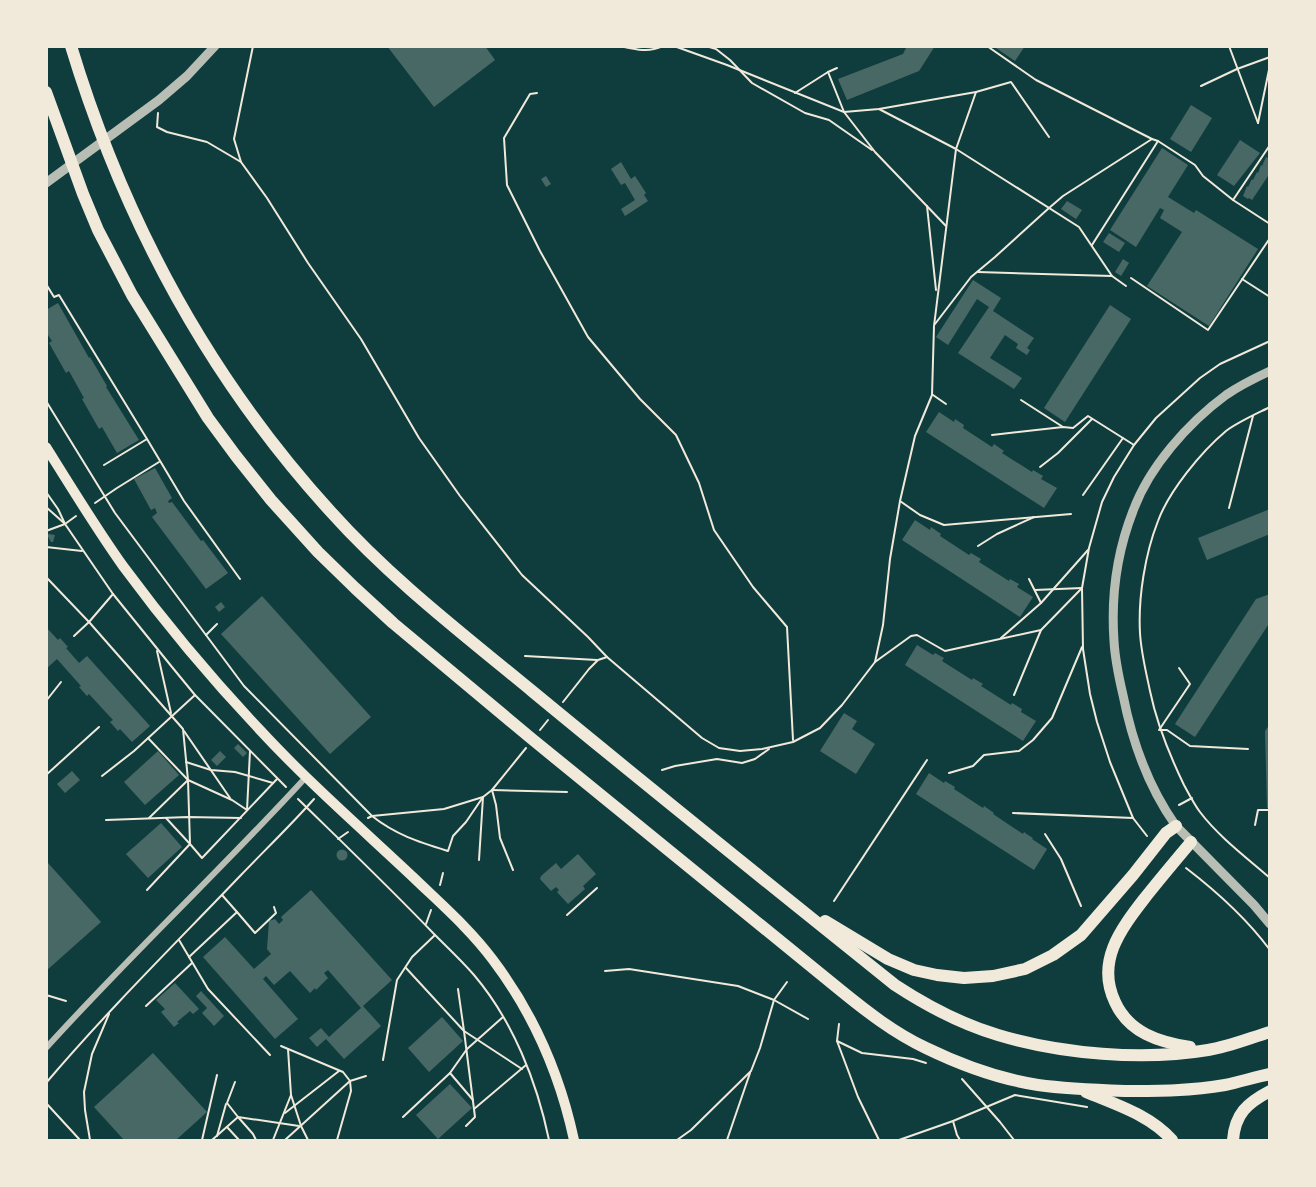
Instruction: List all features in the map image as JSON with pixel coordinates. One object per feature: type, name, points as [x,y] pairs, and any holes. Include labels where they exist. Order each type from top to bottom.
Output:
[{"type":"main road","points":[[71,46],[81,81],[114,168],[144,235],[171,290],[229,384],[288,461],[331,512],[369,551],[402,582],[559,713],[895,985],[928,1006],[968,1024],[998,1035],[1040,1045],[1094,1053],[1150,1056],[1209,1050],[1269,1032]]},
{"type":"main road","points":[[46,92],[98,230],[132,295],[208,418],[271,500],[318,552],[393,623],[838,989],[875,1017],[924,1047],[991,1074],[1036,1084],[1080,1089],[1164,1092],[1224,1085],[1269,1074]]},
{"type":"main road","points":[[46,447],[116,556],[160,615],[230,698],[307,776],[461,923],[492,958],[510,984],[539,1036],[551,1063],[574,1140]]},
{"type":"main road","points":[[786,897],[888,959],[914,970],[964,978],[993,976],[1025,969],[1053,955],[1080,935],[1166,833],[1176,825]]},
{"type":"main road","points":[[1191,842],[1125,924],[1115,942],[1108,963],[1108,980],[1111,995],[1119,1012],[1130,1024],[1147,1036],[1174,1045],[1209,1050]]},
{"type":"main road","points":[[1080,1089],[1138,1114],[1156,1125],[1172,1140]]},
{"type":"main road","points":[[1233,1140],[1236,1123],[1243,1110],[1253,1100],[1269,1091]]},
{"type":"street","points":[[46,183],[159,100],[188,76],[215,46]]},
{"type":"street","points":[[1269,371],[1226,395],[1188,429],[1170,449],[1142,491],[1132,512],[1121,551],[1114,608],[1114,642],[1127,717],[1141,758],[1166,813],[1191,842],[1254,905],[1269,924]]},
{"type":"street","points":[[46,1048],[172,915],[276,811],[307,776]]},
{"type":"path","points":[[253,46],[234,139],[241,162],[361,339],[419,438],[460,496],[522,575],[607,657],[702,738],[719,748],[740,751],[793,742],[819,728],[842,705],[875,662],[911,636],[917,635],[945,651],[1041,630]]},
{"type":"path","points":[[617,46],[633,47],[643,51],[652,51],[663,46]]},
{"type":"path","points":[[674,46],[844,112],[879,109],[976,92],[1011,82],[1049,137]]},
{"type":"path","points":[[706,46],[716,49],[730,60],[752,83],[805,113],[829,120],[875,152]]},
{"type":"path","points":[[987,46],[1036,80],[1158,141],[1195,165],[1203,176],[1233,200],[1269,224]]},
{"type":"path","points":[[1229,46],[1257,123],[1269,65]]},
{"type":"path","points":[[1201,86],[1269,57]]},
{"type":"path","points":[[795,93],[837,68]]},
{"type":"path","points":[[828,72],[844,112],[875,152],[946,226]]},
{"type":"path","points":[[875,662],[883,625],[890,559],[900,501],[915,436],[932,395],[937,295],[956,149],[976,92]]},
{"type":"path","points":[[537,93],[530,94],[504,138],[507,185],[540,251],[588,337],[640,399],[676,435],[699,483],[714,530],[753,587],[787,627],[793,742]]},
{"type":"path","points":[[159,100],[157,127],[167,132],[207,142],[241,162]]},
{"type":"path","points":[[879,109],[956,149],[1079,227],[1112,276],[1126,286]]},
{"type":"path","points":[[934,326],[971,277],[1049,208],[1063,196],[1152,139]]},
{"type":"path","points":[[1092,245],[1158,141]]},
{"type":"path","points":[[1233,200],[1269,145]]},
{"type":"path","points":[[1265,152],[1269,156]]},
{"type":"path","points":[[927,206],[937,295]]},
{"type":"path","points":[[1131,278],[1208,330],[1269,238]]},
{"type":"path","points":[[978,272],[1112,276]]},
{"type":"path","points":[[1242,279],[1269,297]]},
{"type":"path","points":[[46,284],[54,297],[59,295],[184,501],[240,579]]},
{"type":"path","points":[[1220,364],[1269,341]]},
{"type":"path","points":[[932,395],[946,404]]},
{"type":"path","points":[[1021,400],[1063,427]]},
{"type":"path","points":[[46,401],[115,513],[244,686],[372,816],[399,834],[448,851],[453,836],[483,797],[505,774]]},
{"type":"path","points":[[1269,407],[1227,430],[1197,460],[1169,498],[1158,521],[1145,566],[1140,602],[1140,635],[1148,685],[1159,730],[1172,760],[1200,813],[1269,878]]},
{"type":"path","points":[[992,435],[1063,427],[1073,428],[1088,416],[1134,446]]},
{"type":"path","points":[[1229,508],[1253,416]]},
{"type":"path","points":[[1040,466],[1058,453],[1092,418]]},
{"type":"path","points":[[1083,495],[1123,438]]},
{"type":"path","points":[[104,465],[147,440]]},
{"type":"path","points":[[105,496],[160,462]]},
{"type":"path","points":[[46,492],[58,508],[64,524]]},
{"type":"path","points":[[900,501],[920,515],[944,525],[1071,513]]},
{"type":"path","points":[[46,507],[64,524],[113,594],[195,694],[276,778],[202,858],[166,818]]},
{"type":"path","points":[[978,546],[997,534],[1036,516]]},
{"type":"path","points":[[46,547],[82,551]]},
{"type":"path","points":[[1000,639],[1041,603],[1089,548]]},
{"type":"path","points":[[46,578],[89,622],[183,729],[232,800]]},
{"type":"path","points":[[1029,579],[1041,603]]},
{"type":"path","points":[[1014,695],[1041,630],[1082,588],[1035,590]]},
{"type":"path","points":[[74,636],[113,594]]},
{"type":"path","points":[[206,635],[217,624]]},
{"type":"path","points":[[949,773],[973,766],[984,755],[1019,751],[1033,740],[1052,718],[1083,645]]},
{"type":"path","points":[[156,648],[172,716]]},
{"type":"path","points":[[525,656],[598,660],[607,657]]},
{"type":"path","points":[[589,669],[598,660]]},
{"type":"path","points":[[1159,730],[1190,684],[1179,668]]},
{"type":"path","points":[[46,701],[61,682]]},
{"type":"path","points":[[102,776],[134,751],[195,694]]},
{"type":"path","points":[[46,776],[99,727]]},
{"type":"path","points":[[147,890],[190,844],[188,780],[183,729]]},
{"type":"path","points":[[1159,730],[1167,730],[1191,746],[1248,749]]},
{"type":"path","points":[[148,738],[188,780],[232,800],[247,810]]},
{"type":"path","points":[[662,770],[717,759],[742,763],[755,759],[772,747]]},
{"type":"path","points":[[247,810],[250,751]]},
{"type":"path","points":[[834,901],[927,760]]},
{"type":"path","points":[[186,762],[211,770],[236,772],[273,783]]},
{"type":"path","points":[[148,819],[188,780]]},
{"type":"path","points":[[492,790],[567,792]]},
{"type":"path","points":[[492,790],[500,838],[513,870]]},
{"type":"path","points":[[372,816],[444,809],[483,797]]},
{"type":"path","points":[[479,860],[483,797]]},
{"type":"path","points":[[1179,805],[1192,798]]},
{"type":"path","points":[[46,1083],[110,1011],[307,807],[474,975],[503,1017],[526,1065],[549,1140]]},
{"type":"path","points":[[1255,825],[1258,810],[1269,810]]},
{"type":"path","points":[[1013,813],[1133,818]]},
{"type":"path","points":[[106,820],[240,818]]},
{"type":"path","points":[[1142,830],[1156,845]]},
{"type":"path","points":[[1045,834],[1062,859],[1082,906]]},
{"type":"path","points":[[1176,860],[1221,898],[1269,950]]},
{"type":"path","points":[[567,915],[597,888]]},
{"type":"path","points":[[222,896],[255,933],[276,913],[274,907]]},
{"type":"path","points":[[189,957],[237,912]]},
{"type":"path","points":[[382,1060],[397,981],[412,957],[435,935]]},
{"type":"path","points":[[179,940],[208,988],[270,1054]]},
{"type":"path","points":[[146,1006],[192,963]]},
{"type":"path","points":[[406,968],[464,1031],[522,1069]]},
{"type":"path","points":[[605,971],[629,969],[738,986],[774,1000],[808,1019]]},
{"type":"path","points":[[727,1140],[760,1048],[774,1000],[787,982]]},
{"type":"path","points":[[458,989],[476,1117],[466,1126]]},
{"type":"path","points":[[46,995],[66,1001]]},
{"type":"path","points":[[90,1140],[84,1092],[92,1054],[110,1011]]},
{"type":"path","points":[[403,1117],[450,1072],[467,1049],[503,1017]]},
{"type":"path","points":[[839,1024],[837,1041],[858,1097],[879,1140]]},
{"type":"path","points":[[837,1041],[862,1053],[913,1059],[927,1063]]},
{"type":"path","points":[[281,1046],[343,1072],[350,1081],[351,1091],[337,1140]]},
{"type":"path","points":[[288,1049],[291,1095],[308,1140]]},
{"type":"path","points":[[474,1109],[526,1065]]},
{"type":"path","points":[[283,1115],[339,1071]]},
{"type":"path","points":[[677,1140],[691,1130],[751,1071]]},
{"type":"path","points":[[450,1072],[473,1100]]},
{"type":"path","points":[[202,1140],[217,1075]]},
{"type":"path","points":[[954,1075],[964,1079],[1014,1140]]},
{"type":"path","points":[[285,1140],[350,1081],[366,1076]]},
{"type":"path","points":[[217,1136],[226,1103],[235,1082]]},
{"type":"path","points":[[273,1140],[291,1095]]},
{"type":"path","points":[[899,1140],[953,1121],[1015,1095],[1087,1107]]},
{"type":"path","points":[[46,1103],[80,1140]]},
{"type":"path","points":[[226,1103],[256,1140]]},
{"type":"path","points":[[238,1117],[301,1126]]},
{"type":"path","points":[[212,1140],[238,1117]]},
{"type":"path","points":[[953,1121],[960,1140]]},
{"type":"path","points":[[227,1127],[239,1140]]},
{"type":"building","points":[[387,46],[485,46],[495,60],[434,107]]},
{"type":"building","points":[[907,46],[935,46],[919,71],[847,100],[838,79],[903,54]]},
{"type":"building","points":[[993,46],[1025,46],[1015,61]]},
{"type":"building","points":[[1191,105],[1212,118],[1191,152],[1170,139]]},
{"type":"building","points":[[1240,140],[1260,153],[1234,186],[1217,175]]},
{"type":"building","points":[[1162,148],[1188,165],[1168,197],[1194,213],[1196,210],[1258,249],[1209,326],[1147,286],[1182,232],[1160,218],[1164,210],[1160,208],[1136,247],[1110,230]]},
{"type":"building","points":[[1266,157],[1270,159],[1270,173],[1252,200],[1248,199],[1243,196],[1247,186],[1258,173]]},
{"type":"building","points":[[621,162],[631,179],[635,176],[646,193],[644,195],[648,201],[625,216],[621,209],[635,200],[625,183],[621,185],[611,169]]},
{"type":"building","points":[[546,176],[551,184],[546,187],[541,179]]},
{"type":"building","points":[[1067,201],[1082,210],[1076,219],[1061,209]]},
{"type":"building","points":[[1109,233],[1125,243],[1119,252],[1103,242]]},
{"type":"building","points":[[1123,259],[1129,263],[1121,276],[1115,272]]},
{"type":"building","points":[[973,280],[1001,298],[993,311],[1034,338],[1027,348],[1030,350],[1027,355],[1016,348],[1018,344],[1005,335],[990,358],[1022,378],[1014,389],[958,353],[989,307],[977,299],[948,345],[936,337]]},
{"type":"building","points":[[58,303],[139,440],[117,453],[102,427],[99,429],[69,371],[66,373],[49,343],[52,341],[46,332],[46,310]]},
{"type":"building","points":[[1110,305],[1131,319],[1065,422],[1044,408]]},
{"type":"building","points":[[939,412],[954,422],[955,419],[964,425],[963,428],[992,447],[994,444],[1004,451],[1002,453],[1032,472],[1033,470],[1043,476],[1041,479],[1057,488],[1044,508],[926,432]]},
{"type":"building","points":[[155,468],[172,498],[168,501],[169,503],[172,502],[228,573],[206,589],[152,517],[157,513],[155,508],[151,510],[134,479]]},
{"type":"building","points":[[1270,509],[1270,534],[1207,560],[1198,538]]},
{"type":"building","points":[[915,520],[930,530],[931,527],[941,534],[940,536],[969,555],[971,553],[981,559],[979,562],[1009,581],[1010,579],[1019,584],[1017,587],[1033,597],[1020,617],[902,540]]},
{"type":"building","points":[[47,535],[55,535],[53,542]]},
{"type":"building","points":[[1270,594],[1270,622],[1195,737],[1175,724],[1256,599]]},
{"type":"building","points":[[262,596],[371,717],[330,754],[221,634]]},
{"type":"building","points":[[221,602],[225,607],[219,612],[215,607]]},
{"type":"building","points":[[46,627],[58,640],[60,638],[79,663],[87,656],[150,726],[132,742],[120,729],[118,731],[110,722],[113,720],[89,694],[87,696],[57,659],[46,669]]},
{"type":"building","points":[[917,645],[933,655],[935,653],[944,658],[942,661],[972,680],[973,678],[983,684],[981,686],[1011,705],[1012,703],[1022,709],[1021,712],[1036,721],[1023,741],[905,665]]},
{"type":"building","points":[[844,713],[857,721],[852,729],[875,744],[856,774],[820,751]]},
{"type":"building","points":[[1270,724],[1270,808],[1267,808],[1265,731]]},
{"type":"building","points":[[238,744],[247,753],[243,757],[234,748]]},
{"type":"building","points":[[158,751],[179,775],[145,805],[124,782]]},
{"type":"building","points":[[220,751],[226,757],[217,766],[211,760]]},
{"type":"building","points":[[72,771],[80,780],[65,793],[57,784]]},
{"type":"building","points":[[929,773],[955,787],[954,789],[983,808],[984,806],[1047,849],[1034,870],[916,794]]},
{"type":"building","points":[[161,823],[182,847],[148,878],[126,854]]},
{"type":"building","points":[[342,850],[346,851],[346,859],[342,860],[338,859],[337,855],[338,851]]},
{"type":"building","points":[[578,854],[596,874],[583,886],[585,889],[568,904],[557,892],[559,890],[556,887],[551,891],[540,879],[556,863],[561,869]]},
{"type":"building","points":[[48,863],[101,922],[46,971],[46,864]]},
{"type":"building","points":[[311,890],[392,980],[363,1006],[381,1026],[344,1059],[326,1039],[317,1047],[309,1038],[321,1028],[329,1037],[361,1008],[328,970],[324,973],[328,978],[310,993],[290,971],[274,985],[266,976],[263,979],[298,1019],[275,1039],[203,957],[225,937],[254,969],[271,954],[267,949],[269,921],[275,919],[279,924],[283,920],[281,917]]},
{"type":"building","points":[[175,983],[199,1009],[193,1014],[190,1011],[174,1027],[161,1012],[165,1009],[156,1000]]},
{"type":"building","points":[[201,991],[224,1016],[214,1026],[202,1013],[207,1008],[196,996]]},
{"type":"building","points":[[442,1017],[463,1041],[429,1072],[408,1048]]},
{"type":"building","points":[[153,1053],[207,1112],[176,1140],[124,1140],[94,1107]]},
{"type":"building","points":[[450,1084],[472,1108],[438,1139],[416,1115]]}]
